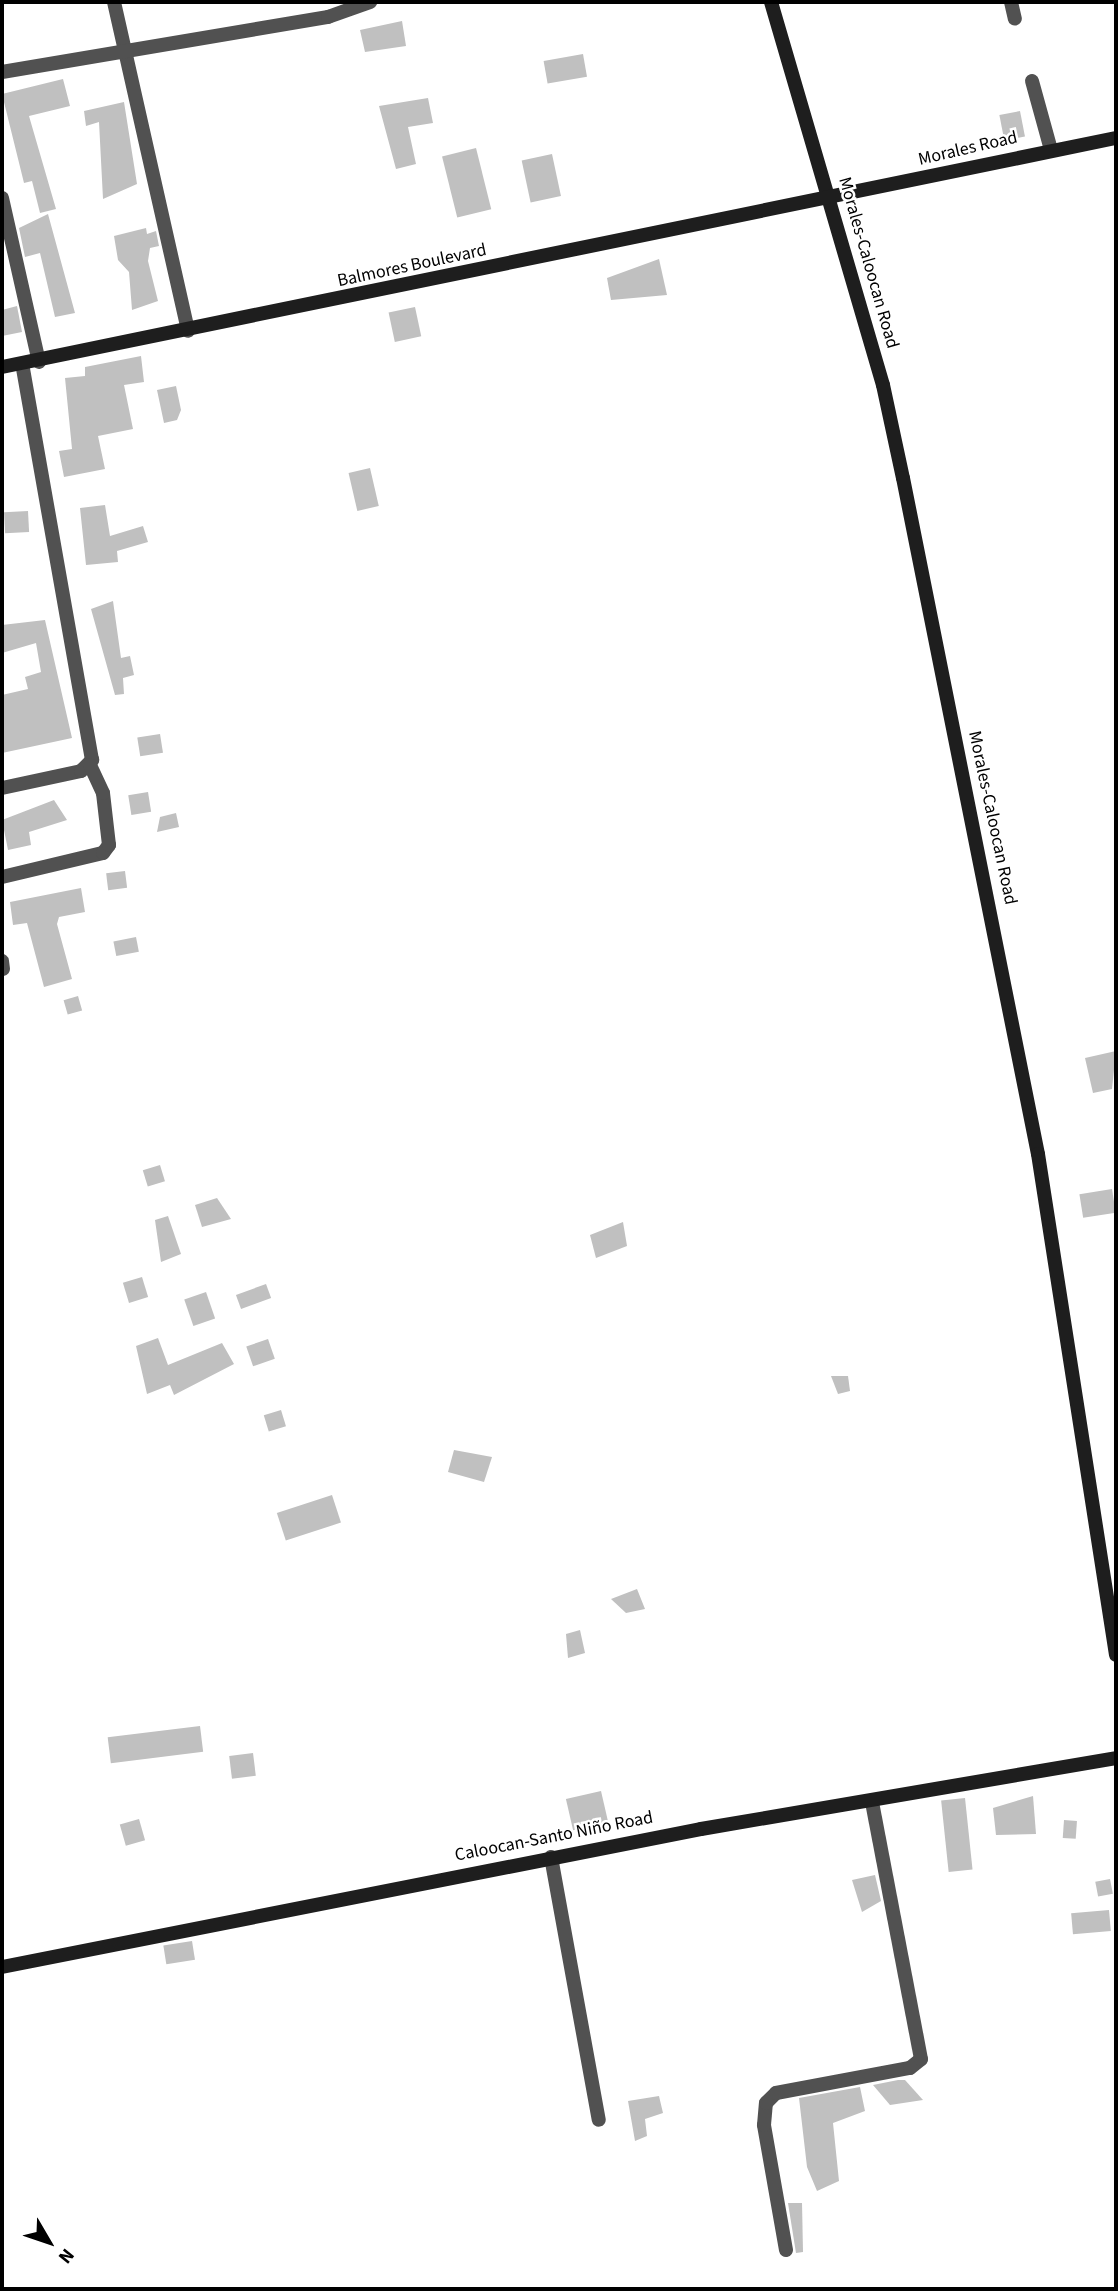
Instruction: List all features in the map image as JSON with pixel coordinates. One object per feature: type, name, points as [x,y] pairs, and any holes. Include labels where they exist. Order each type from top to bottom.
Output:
[{"type":"street","points":[[114,2],[188,331]]},
{"type":"street","points":[[2,72],[328,17],[370,2]]},
{"type":"street","name":"Morales-Caloocan Road","points":[[771,2],[883,385],[999,945],[1079,1393],[1116,1655]]},
{"type":"street","points":[[1011,2],[1015,19]]},
{"type":"street","points":[[1032,81],[1051,150]]},
{"type":"street","name":"Morales Road","points":[[829,201],[1051,150],[1116,138]]},
{"type":"street","points":[[2,198],[38,362]]},
{"type":"street","name":"Balmores Boulevard","points":[[2,368],[829,201]]},
{"type":"street","points":[[2,877],[103,853],[109,832],[90,765],[22,365]]},
{"type":"street","points":[[2,788],[90,765]]},
{"type":"street","name":"Caloocan-Santo Niño Road","points":[[2,1967],[551,1857],[1116,1758]]},
{"type":"street","points":[[786,2250],[764,2125],[766,2103],[776,2093],[910,2068],[921,2059],[872,1802]]},
{"type":"street","points":[[551,1857],[599,2120]]},
{"type":"building","points":[[402,21],[406,46],[365,52],[360,30]]},
{"type":"building","points":[[583,54],[587,77],[548,84],[544,61]]},
{"type":"building","points":[[63,79],[70,106],[29,116],[56,209],[40,213],[32,181],[24,183],[2,94]]},
{"type":"building","points":[[428,98],[433,123],[408,127],[416,164],[396,169],[379,106]]},
{"type":"building","points":[[124,102],[137,184],[103,199],[99,122],[86,126],[84,111]]},
{"type":"building","points":[[1020,111],[1025,137],[1004,141],[999,115]]},
{"type":"building","points":[[476,148],[491,209],[457,218],[442,156]]},
{"type":"building","points":[[552,154],[561,196],[531,203],[522,160]]},
{"type":"building","points":[[48,214],[75,313],[55,317],[40,253],[25,257],[19,228]]},
{"type":"building","points":[[146,228],[147,234],[156,231],[159,246],[150,248],[148,261],[158,301],[132,310],[129,272],[118,260],[114,236]]},
{"type":"building","points":[[659,259],[667,295],[611,300],[607,278]]},
{"type":"building","points":[[17,306],[22,332],[2,336],[2,310]]},
{"type":"building","points":[[415,307],[421,336],[395,342],[389,313]]},
{"type":"building","points":[[141,356],[144,382],[124,385],[133,429],[98,436],[105,469],[64,477],[59,451],[72,449],[65,378],[85,376],[85,367]]},
{"type":"building","points":[[176,386],[181,410],[177,420],[164,423],[157,390]]},
{"type":"building","points":[[370,468],[379,506],[357,511],[349,473]]},
{"type":"building","points":[[105,505],[110,536],[143,526],[148,542],[117,551],[118,562],[86,565],[80,508]]},
{"type":"building","points":[[28,511],[29,532],[5,533],[4,512]]},
{"type":"building","points":[[113,601],[121,658],[130,656],[134,675],[123,678],[124,694],[115,695],[91,609]]},
{"type":"building","points":[[45,620],[72,738],[2,753],[2,695],[28,689],[25,677],[41,672],[36,643],[2,653],[2,625]]},
{"type":"building","points":[[160,734],[163,753],[140,756],[137,738]]},
{"type":"building","points":[[148,792],[151,812],[131,815],[128,795]]},
{"type":"building","points":[[54,800],[67,820],[29,832],[31,845],[8,850],[2,820]]},
{"type":"building","points":[[176,813],[179,827],[157,832],[160,817]]},
{"type":"building","points":[[125,871],[127,888],[108,890],[106,873]]},
{"type":"building","points":[[81,888],[85,912],[59,917],[57,924],[72,979],[44,987],[27,923],[13,925],[10,902]]},
{"type":"building","points":[[136,937],[139,952],[116,956],[113,941]]},
{"type":"building","points":[[78,996],[82,1010],[68,1015],[64,1000]]},
{"type":"building","points":[[1116,1051],[1112,1089],[1093,1093],[1085,1058]]},
{"type":"building","points":[[160,1165],[165,1181],[148,1187],[143,1170]]},
{"type":"building","points":[[1112,1189],[1116,1213],[1083,1218],[1079,1194]]},
{"type":"building","points":[[217,1198],[231,1219],[202,1227],[195,1205]]},
{"type":"building","points":[[168,1216],[181,1254],[161,1262],[155,1220]]},
{"type":"building","points":[[623,1222],[627,1246],[596,1258],[590,1235]]},
{"type":"building","points":[[142,1277],[148,1297],[129,1303],[123,1283]]},
{"type":"building","points":[[266,1284],[271,1298],[241,1309],[236,1295]]},
{"type":"building","points":[[206,1292],[215,1318],[193,1326],[184,1299]]},
{"type":"building","points":[[158,1338],[168,1365],[222,1343],[234,1364],[174,1395],[170,1385],[147,1394],[136,1346]]},
{"type":"building","points":[[268,1339],[275,1359],[253,1366],[246,1346]]},
{"type":"building","points":[[831,1376],[848,1376],[850,1391],[838,1394]]},
{"type":"building","points":[[281,1410],[286,1426],[269,1432],[264,1415]]},
{"type":"building","points":[[454,1450],[492,1457],[484,1482],[448,1472]]},
{"type":"building","points":[[332,1495],[341,1523],[286,1541],[277,1513]]},
{"type":"building","points":[[637,1589],[645,1609],[626,1613],[611,1599]]},
{"type":"building","points":[[580,1630],[585,1653],[568,1658],[566,1634]]},
{"type":"building","points":[[200,1726],[203,1752],[111,1763],[108,1737]]},
{"type":"building","points":[[253,1753],[256,1776],[232,1779],[229,1756]]},
{"type":"building","points":[[601,1791],[608,1822],[573,1830],[566,1799]]},
{"type":"building","points":[[1033,1796],[1036,1834],[996,1835],[993,1808]]},
{"type":"building","points":[[965,1798],[973,1870],[949,1872],[941,1801]]},
{"type":"building","points":[[139,1819],[145,1840],[126,1846],[120,1825]]},
{"type":"building","points":[[1064,1820],[1077,1821],[1076,1839],[1063,1838]]},
{"type":"building","points":[[875,1875],[881,1901],[862,1912],[852,1880]]},
{"type":"building","points":[[1110,1879],[1113,1894],[1098,1897],[1095,1882]]},
{"type":"building","points":[[1109,1910],[1111,1931],[1073,1934],[1071,1913]]},
{"type":"building","points":[[192,1941],[195,1960],[166,1964],[163,1946]]},
{"type":"building","points":[[905,2080],[923,2100],[890,2105],[873,2085]]},
{"type":"building","points":[[860,2087],[865,2111],[833,2123],[839,2181],[817,2191],[807,2167],[799,2098]]},
{"type":"building","points":[[659,2096],[663,2113],[645,2119],[647,2136],[635,2141],[628,2101]]},
{"type":"building","points":[[788,2203],[802,2203],[803,2252],[796,2253]]}]
